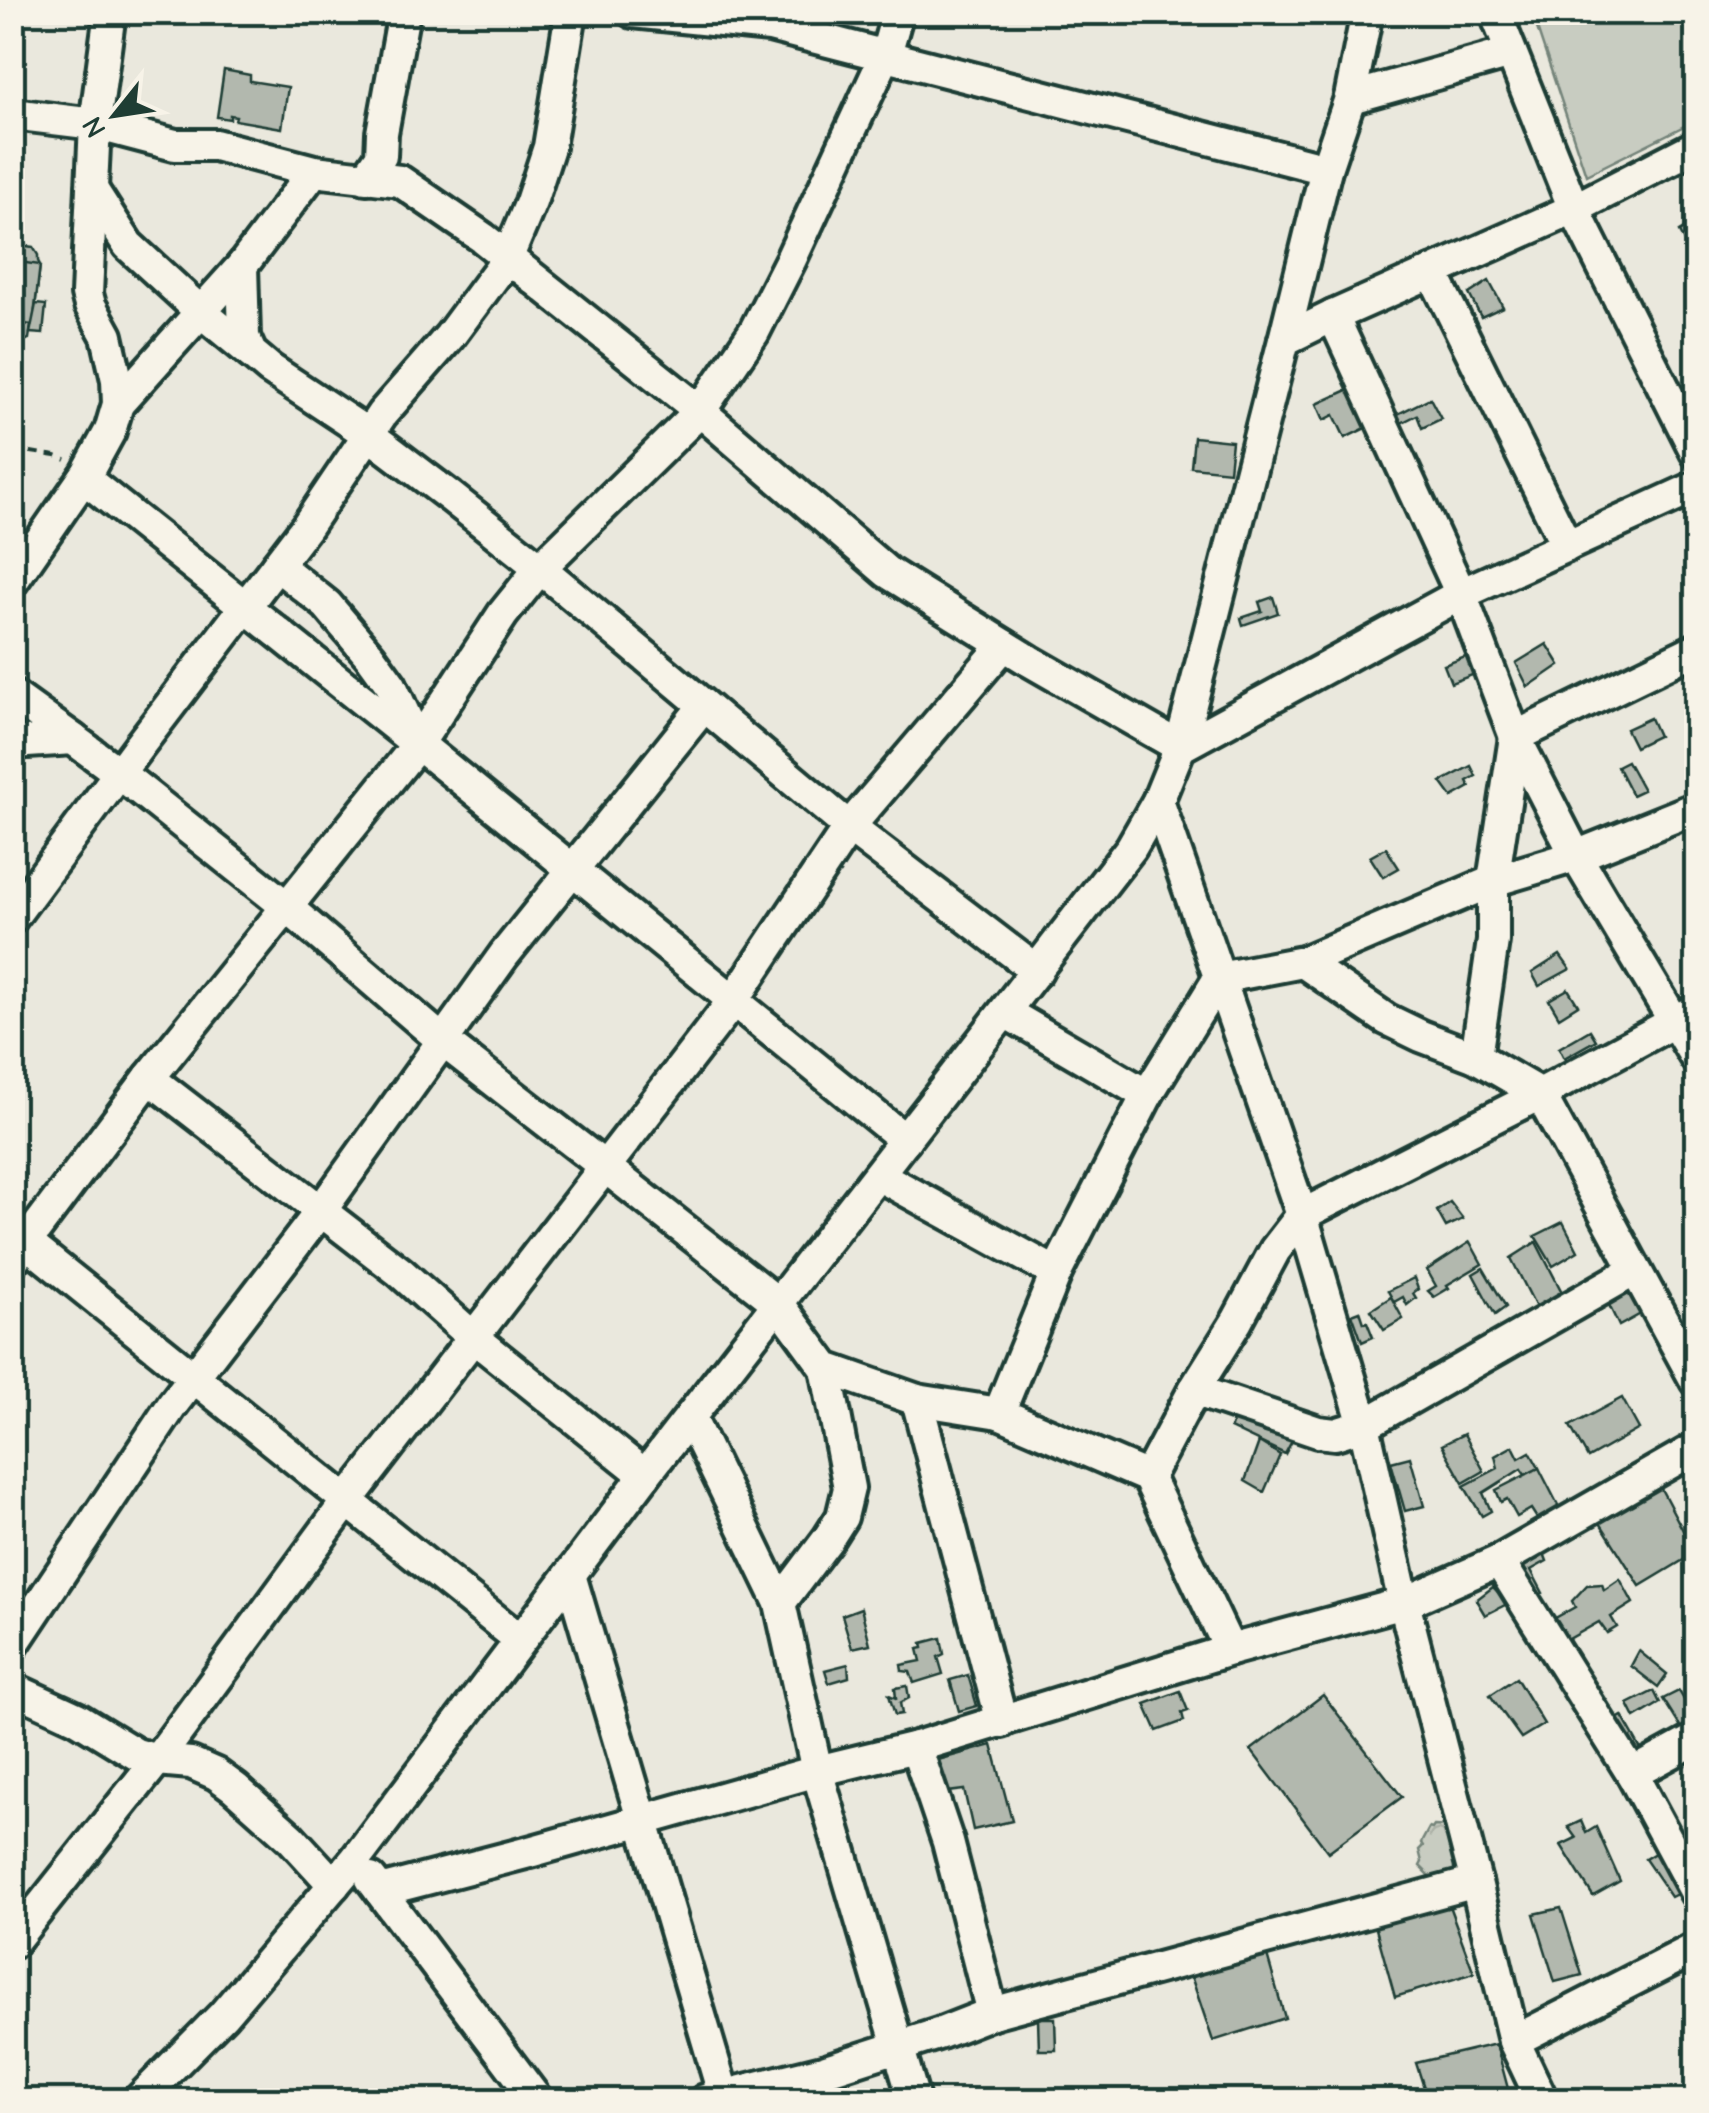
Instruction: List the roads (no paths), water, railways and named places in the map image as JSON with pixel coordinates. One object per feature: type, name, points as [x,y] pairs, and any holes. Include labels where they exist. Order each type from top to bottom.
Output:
[{"type":"street","points":[[12,582],[86,476],[110,431],[118,404],[107,336],[87,294],[95,124],[110,12]]},
{"type":"street","points":[[366,178],[381,156],[404,12]]},
{"type":"street","points":[[12,918],[306,527],[382,414],[450,336],[507,258],[549,148],[571,12]]},
{"type":"street","points":[[633,12],[771,19],[886,54],[1326,169]]},
{"type":"street","points":[[520,1639],[194,1378],[17,1245],[418,744],[503,614],[540,568],[700,410],[754,332],[791,259],[886,54],[898,12]]},
{"type":"street","points":[[140,2100],[223,2014],[356,1860],[645,1475],[1131,848],[1158,801],[1180,747],[1326,169],[1350,98],[1367,12]]},
{"type":"street","points":[[1495,12],[1574,209],[1696,452]]},
{"type":"street","points":[[1350,98],[1511,53]]},
{"type":"street","points":[[12,114],[95,124],[175,145],[215,145],[314,171],[400,181],[483,238],[700,410],[887,572],[1180,747]]},
{"type":"street","points":[[1284,340],[1574,209],[1696,146]]},
{"type":"street","points":[[118,404],[242,266],[314,171]]},
{"type":"street","points":[[92,190],[128,245],[201,312],[270,369],[368,434],[540,568],[850,827],[1037,971]]},
{"type":"street","points":[[242,266],[244,337],[251,352]]},
{"type":"street","points":[[1432,272],[1567,546]]},
{"type":"street","points":[[1334,316],[1461,594],[1515,737],[1576,856],[1686,1016],[1696,1058]]},
{"type":"street","points":[[86,476],[905,1140]]},
{"type":"street","points":[[1180,747],[1461,594],[1696,487]]},
{"type":"street","points":[[276,565],[327,606],[370,656],[391,685],[418,744]]},
{"type":"street","points":[[12,1943],[157,1760],[346,1501],[734,1001],[850,827],[1004,644]]},
{"type":"street","points":[[1515,737],[1696,649]]},
{"type":"street","points":[[12,695],[119,772],[287,907],[444,1042],[779,1304],[826,1368],[849,1488],[842,1517],[780,1603]]},
{"type":"street","points":[[12,1646],[173,1404],[320,1212],[504,955],[704,706]]},
{"type":"street","points":[[1476,1058],[1493,940],[1493,881],[1515,737]]},
{"type":"street","points":[[12,744],[73,739]]},
{"type":"street","points":[[1158,801],[1302,1215],[1364,1425],[1404,1603],[1514,2041],[1542,2100]]},
{"type":"street","points":[[999,1414],[1056,1273],[1147,1095],[1219,978],[1303,962],[1493,881],[1576,856],[1696,808]]},
{"type":"street","points":[[1303,962],[1386,1019],[1476,1058],[1540,1094],[1696,1381]]},
{"type":"street","points":[[1005,1012],[1147,1095]]},
{"type":"street","points":[[1148,1477],[1275,1250],[1302,1215],[1686,1016]]},
{"type":"street","points":[[149,1078],[400,1272],[473,1337],[645,1475]]},
{"type":"street","points":[[878,1175],[1056,1273]]},
{"type":"street","points":[[1194,1390],[1318,1432],[1335,1434],[1364,1425],[1635,1270]]},
{"type":"street","points":[[826,1368],[916,1400],[999,1414],[1148,1477],[1230,1650]]},
{"type":"street","points":[[916,1400],[1002,1722]]},
{"type":"street","points":[[690,1417],[780,1603],[817,1770],[914,2100]]},
{"type":"street","points":[[380,1891],[817,1770],[916,1747],[1230,1650],[1404,1603],[1499,1562],[1696,1448]]},
{"type":"street","points":[[1499,1562],[1632,1774],[1696,1893]]},
{"type":"street","points":[[570,1576],[718,2099],[823,2072],[941,2034],[992,2013],[1476,1882]]},
{"type":"street","points":[[12,1688],[77,1718],[136,1754],[191,1762],[216,1774],[291,1838],[334,1885]]},
{"type":"street","points":[[1632,1774],[1696,1739]]},
{"type":"street","points":[[916,1747],[948,1842],[992,2013]]},
{"type":"street","points":[[356,1860],[537,2100]]},
{"type":"street","points":[[1514,2041],[1696,1948]]}]
